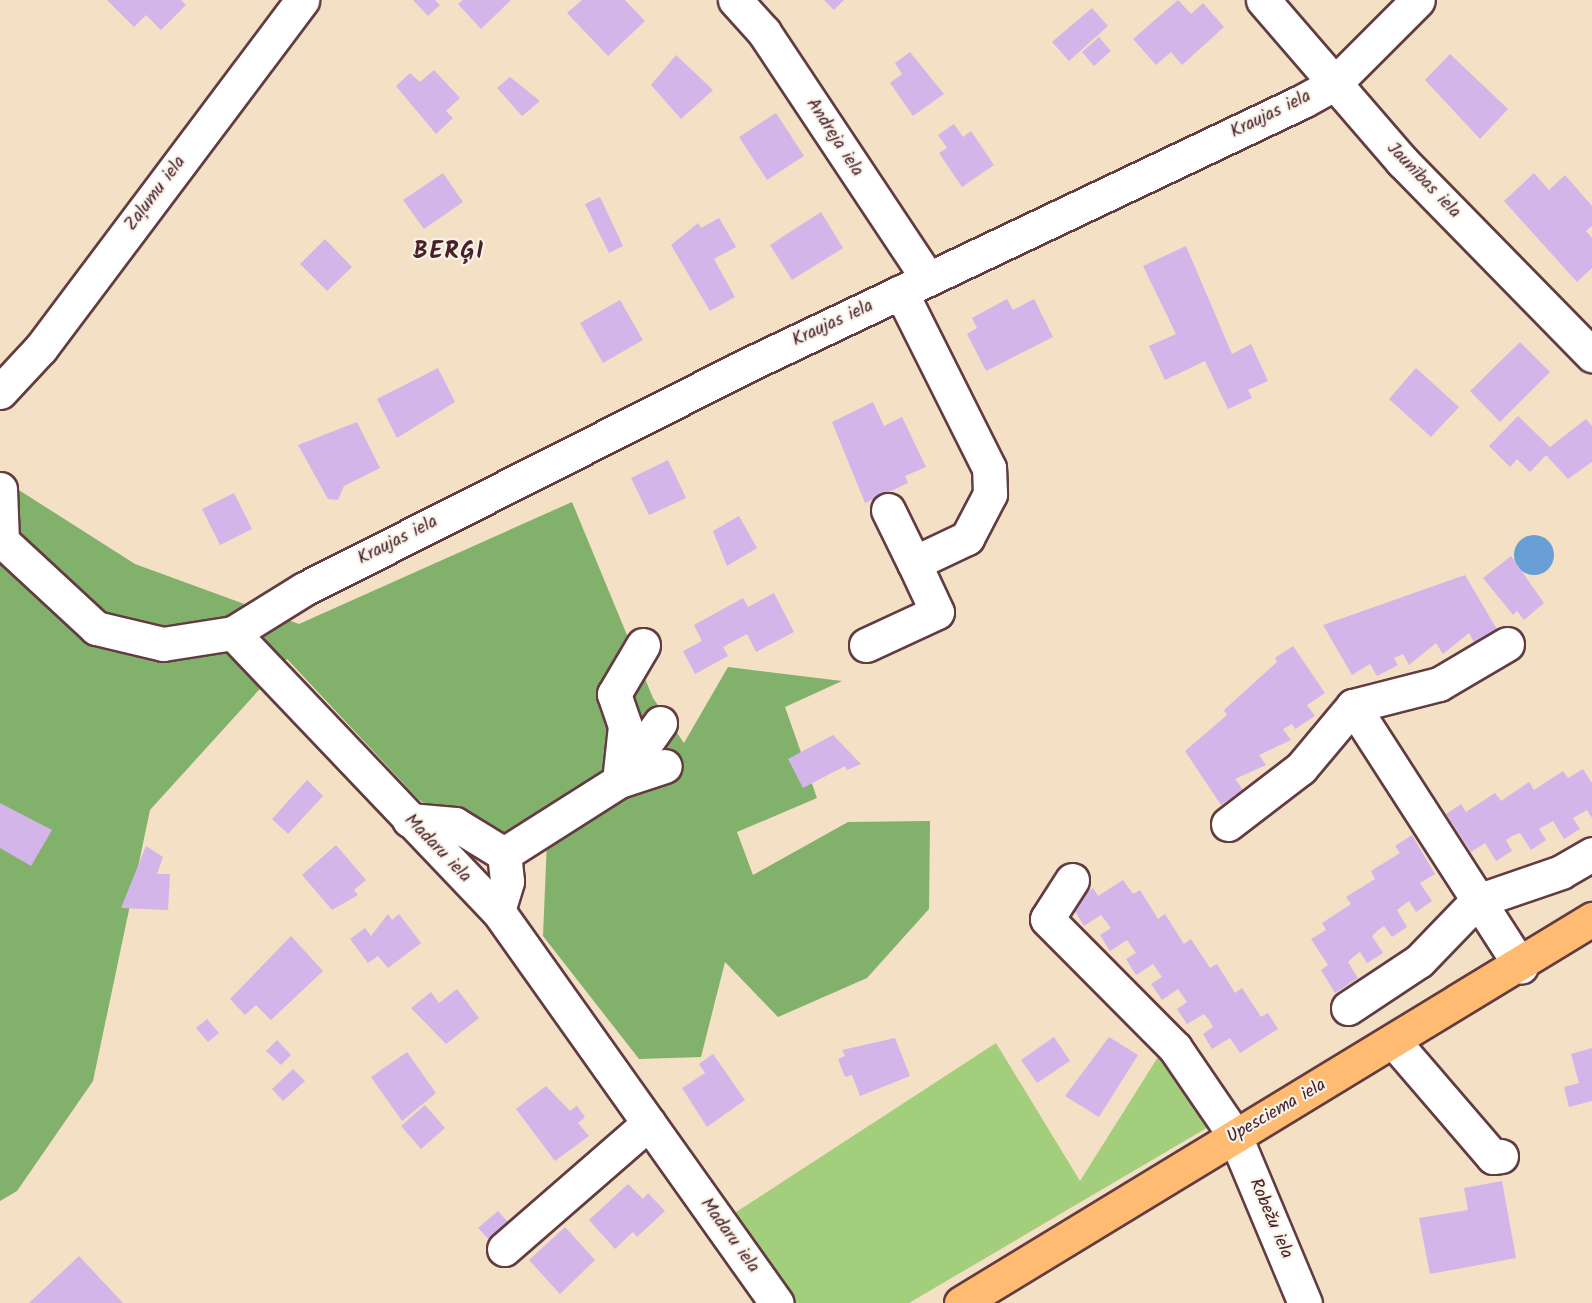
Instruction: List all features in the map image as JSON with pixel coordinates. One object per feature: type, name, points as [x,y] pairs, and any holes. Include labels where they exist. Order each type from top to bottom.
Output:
[{"type":"main road","name":"Upesciema iela","points":[[961,1303],[1235,1136],[1521,967],[1592,919]]},
{"type":"street","name":"Zaļumu iela","points":[[0,418],[3,389],[302,0]]},
{"type":"street","name":"Andreja iela","points":[[735,0],[764,32],[914,286],[989,468],[990,494],[967,538],[914,563]]},
{"type":"street","name":"Jaunības iela","points":[[1263,0],[1402,161],[1592,355]]},
{"type":"street","name":"Kraujas iela","points":[[233,633],[418,530],[914,286],[1335,83],[1418,0]]},
{"type":"street","points":[[0,489],[1,539],[96,628],[163,644],[233,633]]},
{"type":"street","points":[[866,645],[937,612],[888,510]]},
{"type":"street","name":"Madaru iela","points":[[233,633],[498,912],[777,1303]]},
{"type":"street","points":[[1228,824],[1301,768],[1353,706],[1439,684],[1507,644]]},
{"type":"street","points":[[619,781],[626,726],[614,694],[644,645]]},
{"type":"street","points":[[1353,706],[1521,967]]},
{"type":"street","points":[[619,781],[660,723]]},
{"type":"street","points":[[504,854],[619,781],[665,765]]},
{"type":"street","points":[[409,820],[455,824],[504,854]]},
{"type":"street","points":[[498,912],[507,881],[504,854]]},
{"type":"street","points":[[1348,1008],[1419,961],[1477,901],[1561,872],[1592,854]]},
{"type":"street","name":"Robežu iela","points":[[1072,880],[1047,919],[1175,1048],[1235,1136],[1305,1303]]},
{"type":"street","points":[[1395,1043],[1493,1157],[1501,1156]]},
{"type":"street","points":[[504,1249],[648,1124]]},
{"type":"green space","points":[[0,478],[135,564],[299,624],[572,502],[653,698],[684,743],[728,667],[842,681],[785,707],[817,798],[737,832],[753,875],[848,822],[930,821],[929,909],[867,978],[778,1017],[725,962],[701,1057],[639,1059],[543,936],[547,840],[474,837],[418,799],[287,659],[150,810],[93,1081],[17,1191],[0,1201]]},
{"type":"green space","points":[[996,1043],[1080,1181],[1158,1057],[1210,1126],[909,1303],[796,1303],[730,1216]]},
{"type":"water","points":[[1534,535],[1542,536],[1548,541],[1553,547],[1553,563],[1548,569],[1542,574],[1534,575],[1526,574],[1520,569],[1515,563],[1514,555],[1515,547],[1520,541],[1526,536]]},
{"type":"building","points":[[107,0],[181,0],[186,5],[161,30],[146,15],[134,27]]},
{"type":"building","points":[[413,0],[435,0],[440,5],[428,16]]},
{"type":"building","points":[[463,0],[511,0],[481,29],[458,4]]},
{"type":"building","points":[[582,0],[625,0],[645,21],[608,56],[567,13]]},
{"type":"building","points":[[824,0],[844,0],[834,10]]},
{"type":"building","points":[[1178,0],[1191,14],[1203,3],[1224,27],[1182,65],[1171,52],[1156,65],[1133,39]]},
{"type":"building","points":[[1092,8],[1108,26],[1069,61],[1052,42]]},
{"type":"building","points":[[1099,37],[1111,51],[1094,66],[1082,52]]},
{"type":"building","points":[[910,52],[944,94],[913,116],[890,83],[902,74],[895,63]]},
{"type":"building","points":[[1450,54],[1508,109],[1480,139],[1425,80]]},
{"type":"building","points":[[676,55],[713,90],[681,119],[651,85]]},
{"type":"building","points":[[434,70],[460,98],[446,111],[453,118],[436,134],[396,86],[410,73],[420,82]]},
{"type":"building","points":[[510,77],[540,101],[522,116],[497,88]]},
{"type":"building","points":[[776,113],[804,156],[767,180],[739,137]]},
{"type":"building","points":[[954,124],[963,137],[971,131],[994,165],[962,187],[939,153],[947,148],[938,135]]},
{"type":"building","points":[[443,173],[463,202],[424,229],[403,200]]},
{"type":"building","points":[[1534,173],[1549,190],[1565,175],[1592,206],[1592,226],[1586,231],[1592,238],[1592,268],[1577,282],[1504,201]]},
{"type":"building","points":[[600,197],[623,246],[609,253],[585,204]]},
{"type":"building","points":[[821,212],[843,248],[792,280],[770,245]]},
{"type":"building","points":[[719,218],[736,247],[714,259],[735,297],[710,311],[671,245],[698,223],[701,228]]},
{"type":"building","points":[[325,239],[352,267],[327,291],[300,264]]},
{"type":"building","points":[[1186,246],[1232,354],[1251,344],[1268,381],[1248,390],[1252,398],[1228,409],[1205,361],[1165,380],[1149,346],[1176,334],[1143,266]]},
{"type":"building","points":[[1007,299],[1013,310],[1034,299],[1053,337],[986,371],[967,334],[977,328],[972,318]]},
{"type":"building","points":[[620,300],[643,340],[603,363],[580,323]]},
{"type":"building","points":[[1520,342],[1550,372],[1500,422],[1470,391]]},
{"type":"building","points":[[438,368],[455,402],[397,438],[377,399]]},
{"type":"building","points":[[1416,368],[1459,407],[1431,437],[1389,399]]},
{"type":"building","points":[[873,402],[884,426],[902,417],[926,467],[905,476],[908,483],[865,503],[832,422]]},
{"type":"building","points":[[1518,416],[1550,447],[1586,419],[1592,426],[1592,462],[1568,479],[1546,455],[1530,472],[1517,459],[1510,467],[1489,446]]},
{"type":"building","points":[[357,422],[380,468],[344,486],[338,500],[328,499],[298,445]]},
{"type":"building","points":[[668,460],[686,498],[649,515],[631,478]]},
{"type":"building","points":[[234,493],[252,529],[220,545],[202,509]]},
{"type":"building","points":[[739,516],[757,548],[727,566],[713,531]]},
{"type":"building","points":[[1511,556],[1544,603],[1524,620],[1517,611],[1513,615],[1483,578]]},
{"type":"building","points":[[1465,575],[1498,631],[1475,644],[1469,633],[1443,654],[1436,643],[1409,665],[1403,654],[1394,658],[1398,665],[1377,676],[1370,664],[1352,675],[1323,625]]},
{"type":"building","points":[[774,593],[794,632],[756,652],[747,634],[723,647],[728,656],[695,674],[683,651],[702,641],[694,625],[743,598],[748,607]]},
{"type":"building","points":[[1293,646],[1325,693],[1307,705],[1315,716],[1295,729],[1292,724],[1283,729],[1291,740],[1259,755],[1266,765],[1235,779],[1243,790],[1221,805],[1185,751],[1227,715],[1224,710],[1277,662],[1275,658]]},
{"type":"building","points":[[833,735],[861,764],[847,770],[845,766],[803,788],[788,759]]},
{"type":"building","points":[[1583,769],[1592,783],[1592,818],[1587,810],[1573,818],[1580,829],[1564,839],[1553,821],[1539,829],[1546,840],[1531,850],[1520,833],[1506,840],[1512,851],[1496,861],[1485,843],[1471,852],[1446,814],[1461,804],[1466,812],[1495,793],[1501,801],[1529,782],[1534,790],[1563,771],[1568,778]]},
{"type":"building","points":[[307,780],[323,796],[288,834],[272,819]]},
{"type":"building","points":[[0,803],[52,830],[31,866],[0,848]]},
{"type":"building","points":[[1412,835],[1435,874],[1420,883],[1432,901],[1416,912],[1409,901],[1397,910],[1407,927],[1392,937],[1384,926],[1377,931],[1372,936],[1383,953],[1367,963],[1360,952],[1353,957],[1348,962],[1358,978],[1335,993],[1321,970],[1328,965],[1311,939],[1326,930],[1322,923],[1351,904],[1346,897],[1375,879],[1371,871],[1400,853],[1395,846]]},
{"type":"building","points":[[336,845],[366,880],[354,890],[358,895],[332,910],[302,875]]},
{"type":"building","points":[[146,846],[163,857],[157,874],[170,874],[168,910],[121,908]]},
{"type":"building","points":[[1123,880],[1133,894],[1140,890],[1158,919],[1165,914],[1184,944],[1191,939],[1210,968],[1217,964],[1235,993],[1242,988],[1261,1017],[1268,1013],[1278,1029],[1240,1053],[1230,1038],[1212,1049],[1203,1034],[1213,1027],[1209,1020],[1204,1014],[1187,1024],[1177,1009],[1187,1002],[1178,989],[1162,1000],[1151,984],[1162,977],[1153,964],[1136,975],[1126,959],[1136,953],[1127,940],[1110,951],[1100,935],[1111,928],[1101,915],[1084,926],[1070,903],[1093,888],[1098,896]]},
{"type":"building","points":[[388,914],[392,920],[399,914],[421,943],[388,968],[378,956],[368,963],[350,939],[365,928],[371,936]]},
{"type":"building","points":[[291,936],[323,971],[271,1020],[256,1005],[245,1015],[230,999]]},
{"type":"building","points":[[457,989],[479,1018],[446,1044],[411,1008],[431,992],[439,1003]]},
{"type":"building","points":[[207,1019],[219,1033],[208,1042],[196,1028]]},
{"type":"building","points":[[1054,1037],[1070,1061],[1037,1083],[1021,1060]]},
{"type":"building","points":[[1109,1037],[1138,1055],[1099,1117],[1065,1096]]},
{"type":"building","points":[[895,1038],[910,1076],[860,1096],[852,1075],[845,1077],[838,1059],[845,1056],[842,1050]]},
{"type":"building","points":[[277,1040],[291,1055],[281,1065],[266,1051]]},
{"type":"building","points":[[1592,1048],[1592,1101],[1569,1107],[1564,1087],[1579,1083],[1571,1054]]},
{"type":"building","points":[[407,1052],[436,1093],[402,1121],[371,1077]]},
{"type":"building","points":[[713,1054],[745,1100],[707,1127],[682,1088],[705,1073],[699,1064]]},
{"type":"building","points":[[293,1069],[305,1081],[283,1101],[272,1089]]},
{"type":"building","points":[[546,1086],[570,1111],[577,1106],[585,1117],[578,1123],[589,1136],[555,1161],[516,1109]]},
{"type":"building","points":[[425,1105],[445,1128],[421,1149],[401,1126]]},
{"type":"building","points":[[1502,1181],[1516,1258],[1430,1274],[1419,1218],[1468,1210],[1464,1188]]},
{"type":"building","points":[[628,1184],[643,1199],[648,1193],[665,1211],[637,1237],[633,1232],[615,1249],[589,1220]]},
{"type":"building","points":[[498,1211],[513,1228],[494,1245],[478,1228]]},
{"type":"building","points":[[565,1227],[595,1260],[560,1294],[529,1260]]},
{"type":"building","points":[[79,1256],[123,1303],[29,1303]]},
{"type":"district","name":"BERĢI","points":[[449,252]]}]
